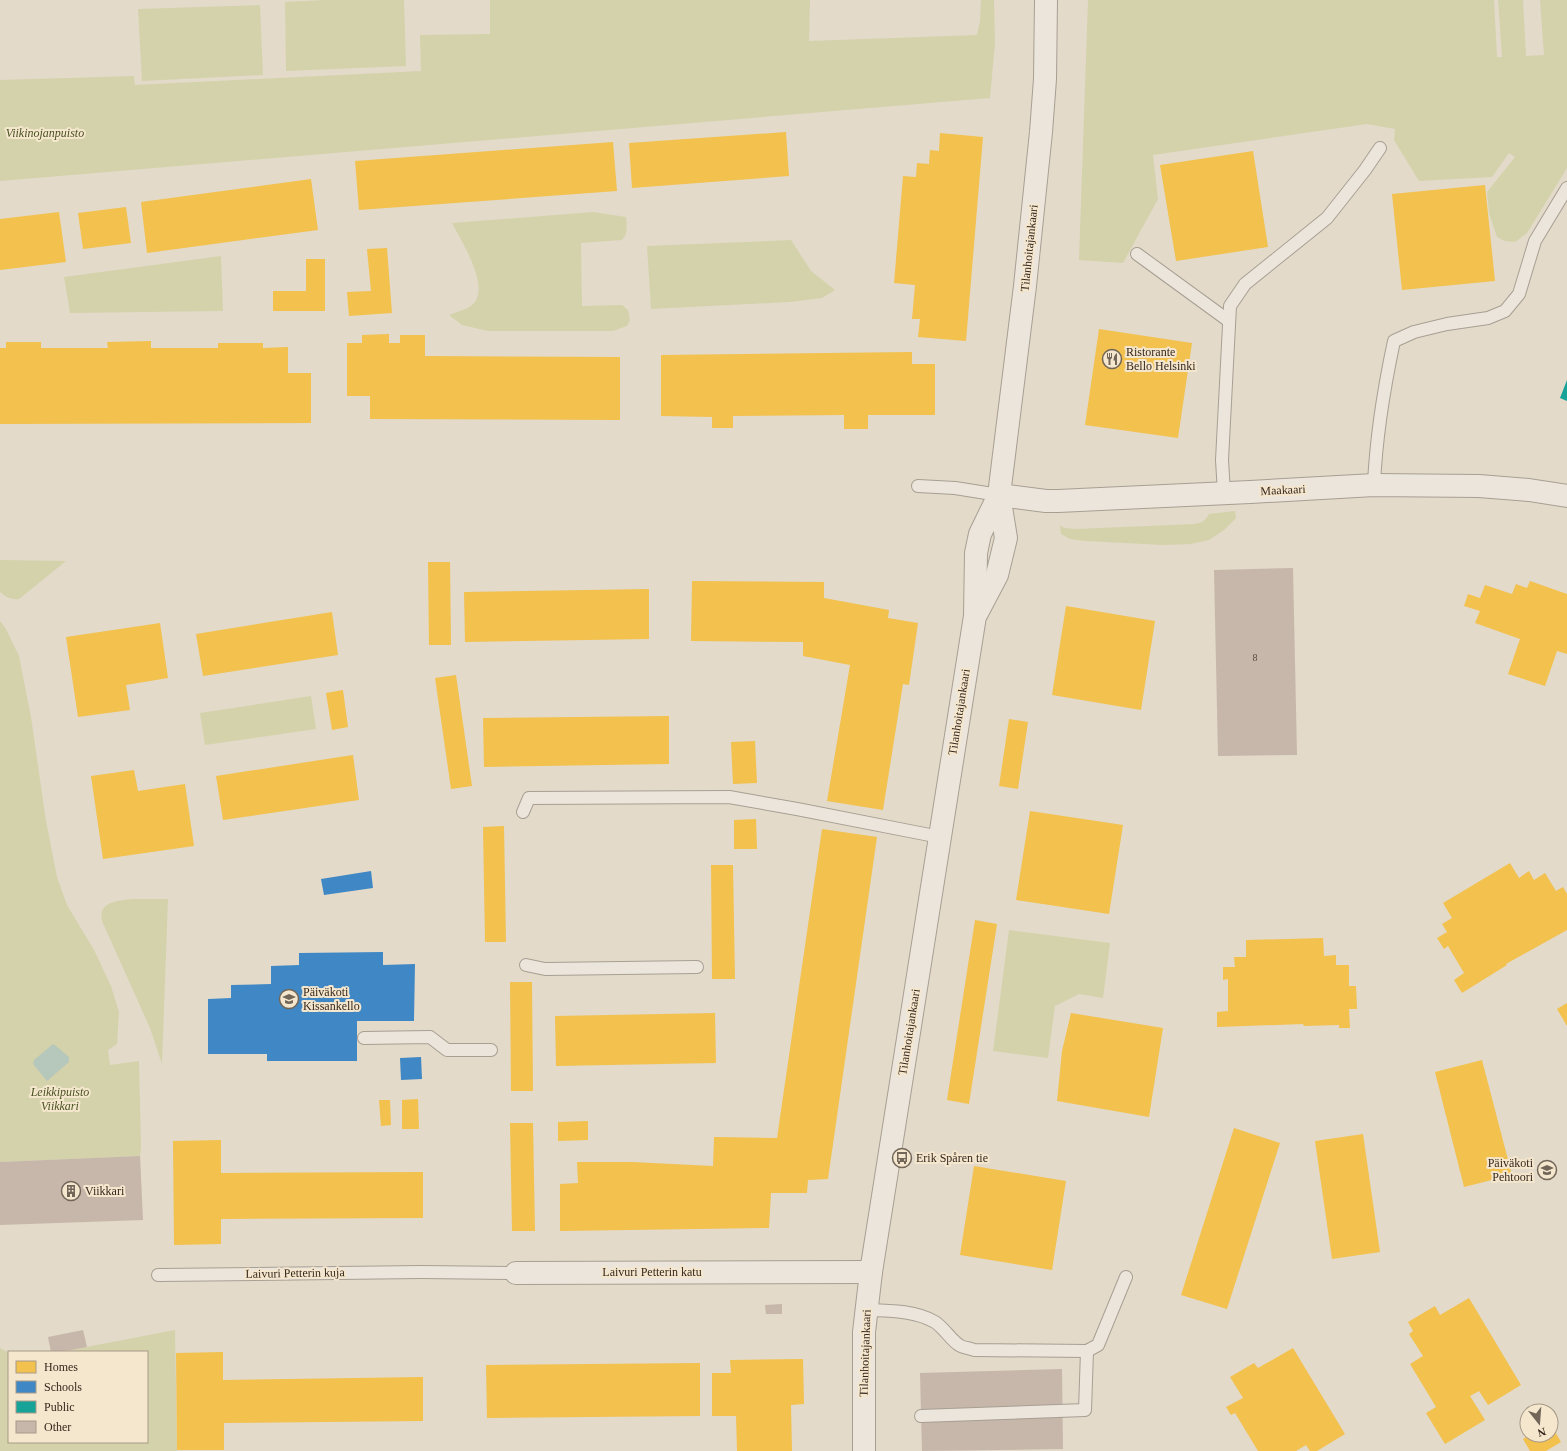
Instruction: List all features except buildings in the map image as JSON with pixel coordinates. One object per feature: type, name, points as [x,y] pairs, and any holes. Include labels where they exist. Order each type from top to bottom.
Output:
[{"type":"street","name":"Tilanhoitajankaari","points":[[864,1451],[863,1370],[866,1310],[871,1272],[975,616],[997,575],[1006,538],[999,495],[1025,286],[1041,132],[1045,79],[1046,0]]},
{"type":"street","name":"Maakaari","points":[[999,495],[1046,501],[1058,501],[1374,485],[1479,486],[1529,490],[1567,496]]},
{"type":"street","name":"Laivuri Petterin katu","points":[[516,1273],[871,1272]]},
{"type":"lane","points":[[1224,493],[1222,460],[1230,306],[1246,284],[1327,218],[1366,170],[1380,148]]},
{"type":"lane","points":[[1374,485],[1376,451],[1394,341],[1414,332],[1447,324],[1488,318],[1505,311],[1519,294],[1535,241],[1567,188]]},
{"type":"lane","points":[[1137,254],[1229,321]]},
{"type":"lane","points":[[918,486],[955,488],[999,495]]},
{"type":"lane","points":[[523,812],[529,798],[729,797],[940,837]]},
{"type":"lane","points":[[526,966],[545,969],[697,967]]},
{"type":"lane","points":[[364,1038],[430,1037],[447,1050],[491,1050]]},
{"type":"lane","name":"Laivuri Petterin katu","points":[[432,1273],[516,1273]]},
{"type":"lane","name":"Laivuri Petterin kuja","points":[[158,1275],[432,1273]]},
{"type":"lane","points":[[866,1310],[905,1312],[922,1316],[935,1322],[960,1345],[974,1350],[1088,1351],[1098,1345],[1126,1277]]},
{"type":"lane","points":[[921,1416],[1085,1410],[1088,1351]]},
{"type":"green space","points":[[325,0],[404,0],[406,66],[286,71],[285,2]]},
{"type":"green space","name":"Viikinojanpuisto","points":[[490,0],[810,0],[809,41],[977,35],[980,21],[981,0],[994,0],[995,43],[990,98],[0,181],[0,80],[134,76],[135,85],[421,71],[420,35],[490,34]]},
{"type":"green space","points":[[1088,0],[1494,0],[1497,57],[1502,57],[1498,0],[1523,0],[1526,56],[1544,55],[1540,0],[1567,0],[1567,168],[1527,233],[1515,242],[1505,241],[1497,237],[1489,213],[1487,192],[1515,157],[1509,153],[1492,177],[1419,181],[1394,140],[1395,129],[1367,124],[1153,155],[1158,199],[1123,263],[1079,260]]},
{"type":"green space","points":[[260,5],[263,75],[142,81],[138,9]]},
{"type":"green space","points":[[593,212],[626,217],[627,230],[622,240],[581,243],[582,306],[622,305],[628,310],[630,320],[627,326],[613,331],[488,331],[462,325],[449,315],[470,307],[477,297],[479,288],[473,264],[452,223]]},
{"type":"green space","points":[[791,240],[811,271],[835,290],[822,298],[790,302],[651,309],[647,246]]},
{"type":"green space","points":[[221,256],[223,311],[70,313],[64,277]]},
{"type":"green space","points":[[1235,511],[1236,518],[1224,530],[1209,540],[1191,544],[1163,545],[1070,539],[1061,534],[1060,525],[1064,528],[1076,529],[1194,524],[1203,521],[1209,514]]},
{"type":"green space","points":[[0,560],[66,561],[19,599],[14,599],[9,598],[0,592]]},
{"type":"green space","name":"Leikkipuisto Viikkari","points":[[0,621],[6,629],[19,656],[31,717],[46,821],[57,877],[67,905],[94,950],[111,986],[119,1012],[117,1044],[108,1050],[110,1065],[139,1061],[140,1156],[0,1162]]},
{"type":"green space","points":[[311,696],[316,729],[205,745],[200,713]]},
{"type":"green space","points":[[132,899],[168,899],[162,1064],[150,1028],[102,921],[102,911],[107,905]]},
{"type":"green space","points":[[1009,930],[1110,943],[1103,998],[1079,994],[1055,1006],[1048,1058],[993,1051]]},
{"type":"green space","points":[[175,1330],[177,1451],[0,1451],[0,1348],[8,1352],[8,1443],[148,1443],[148,1351],[65,1351]]},
{"type":"shaded area","points":[[53,1044],[69,1057],[69,1062],[47,1081],[33,1064],[34,1060]]},
{"type":"place","name":"Ristorante Bello Helsinki","points":[[1112,359]]},
{"type":"place","name":"Päiväkoti Kissankello","points":[[289,999]]},
{"type":"place","name":"Erik Spåren tie","points":[[902,1158]]},
{"type":"place","name":"Päiväkoti Pehtoori","points":[[1547,1170]]},
{"type":"place","name":"Viikkari","points":[[71,1191]]}]
